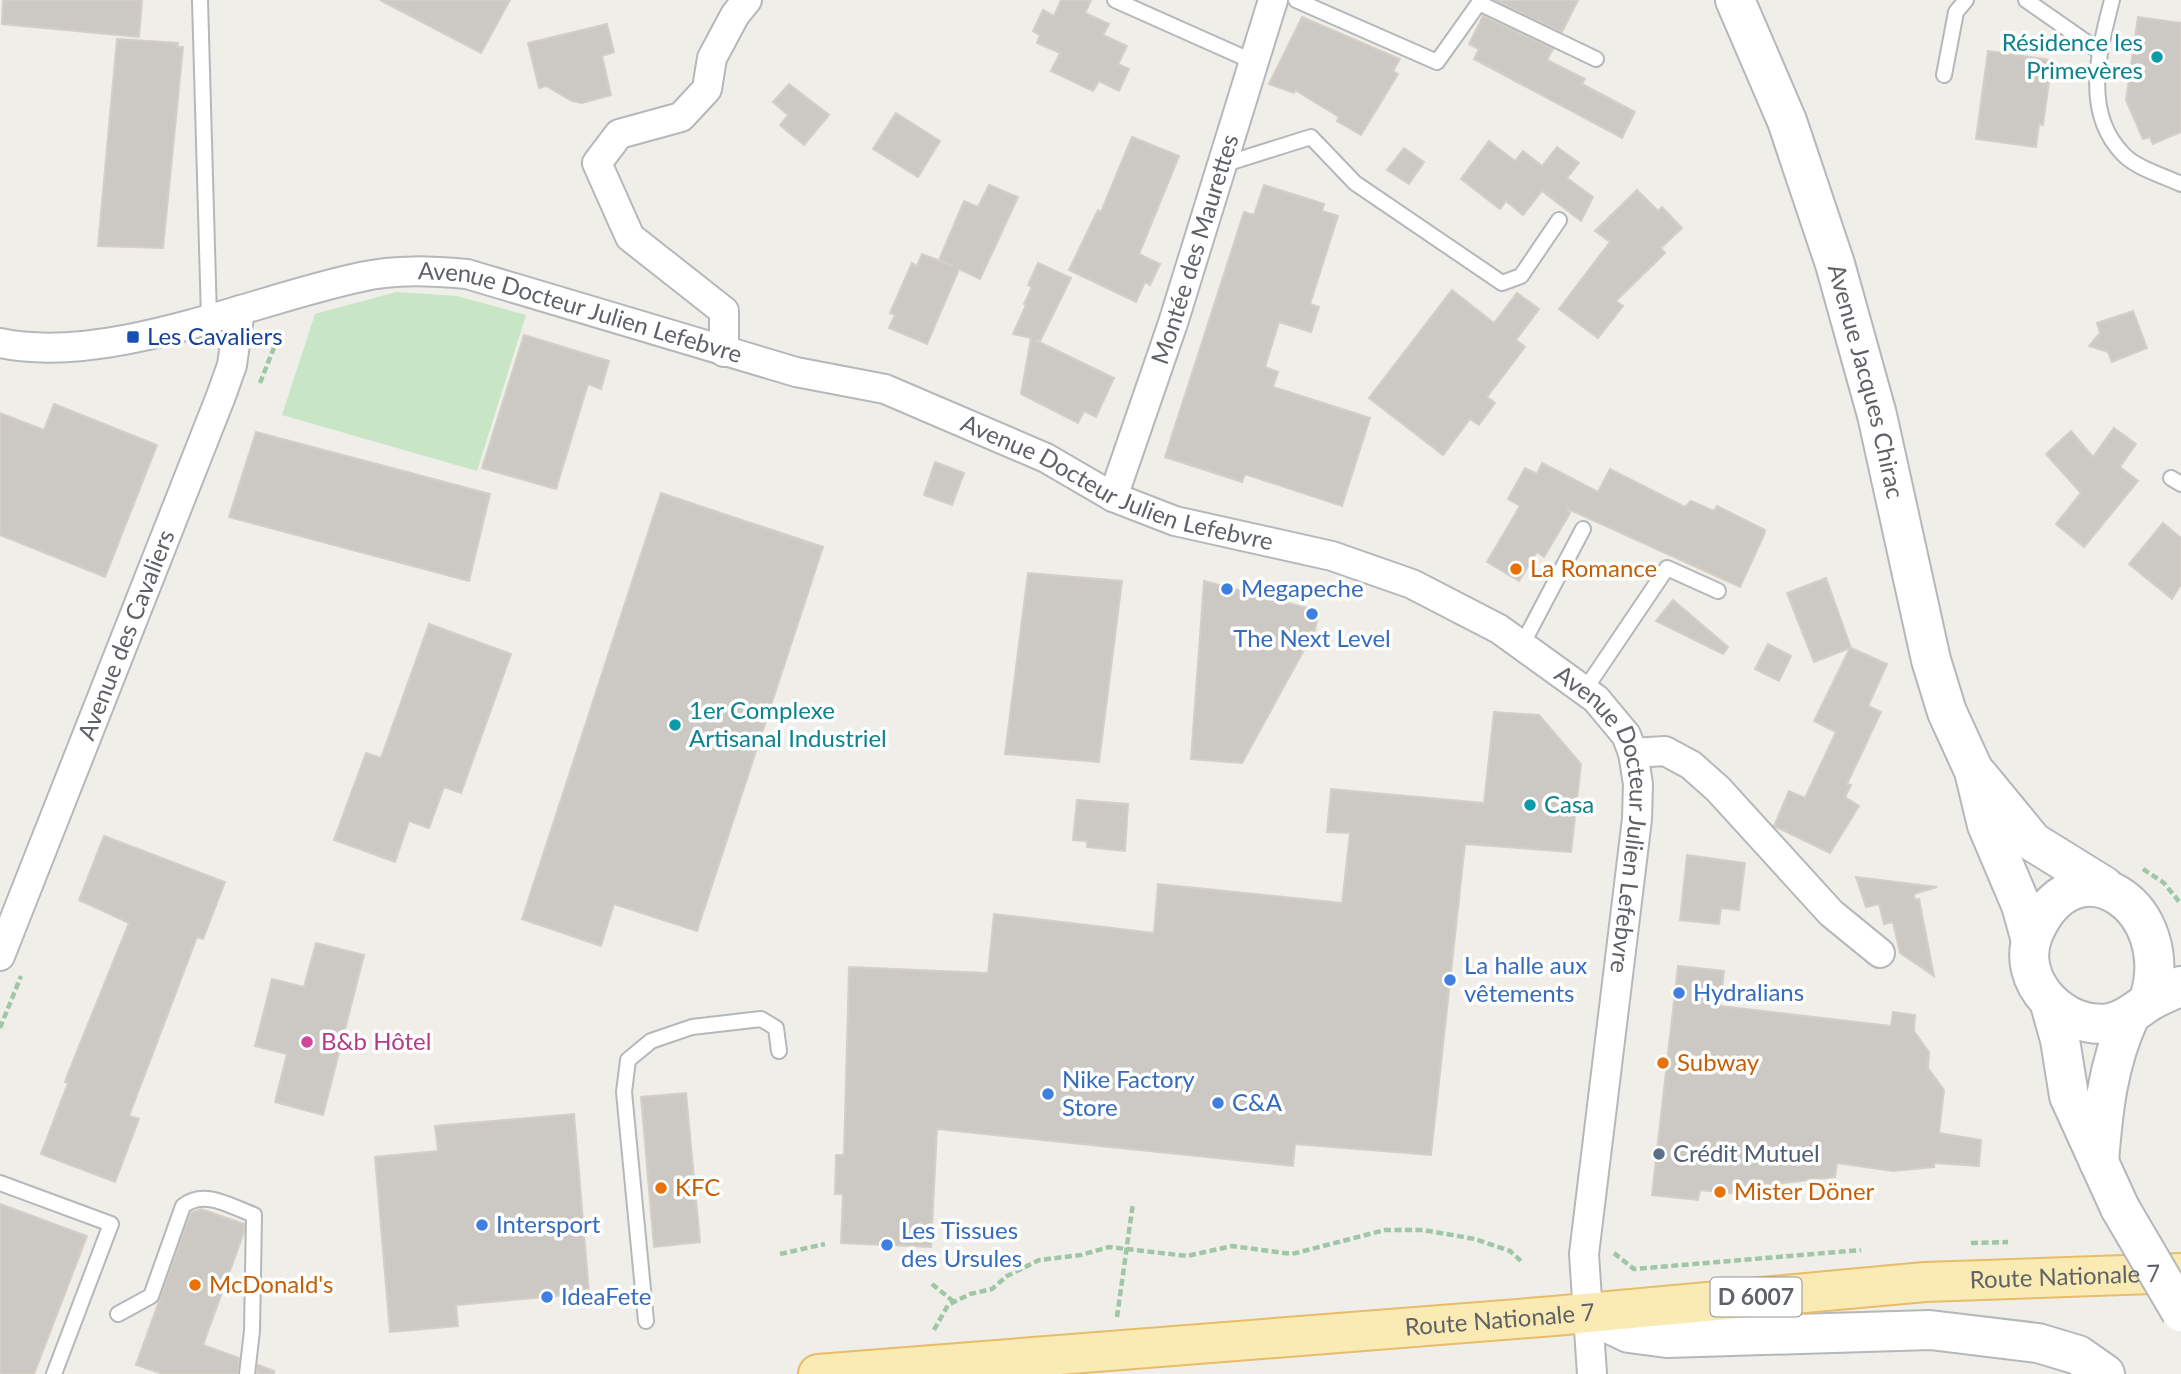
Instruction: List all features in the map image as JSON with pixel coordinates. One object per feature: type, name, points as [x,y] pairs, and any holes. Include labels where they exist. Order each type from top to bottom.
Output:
[{"type":"main road","name":"Avenue Jacques Chirac","points":[[1735,0],[1787,121],[1835,264],[1877,415],[1931,660],[1947,712],[1974,771],[1987,825],[2021,905],[2031,941]]},
{"type":"main road","name":"Avenue Jacques Chirac","points":[[1974,771],[2006,805],[2033,842],[2104,886]]},
{"type":"main road","points":[[2099,1167],[2106,1089],[2118,1041],[2153,1001],[2161,985],[2166,964],[2168,919],[2135,896],[2104,886],[2079,888],[2057,899],[2040,918],[2031,941],[2030,963],[2037,985],[2050,1004],[2060,1040],[2069,1096],[2099,1167],[2181,1312]]},
{"type":"main road","points":[[2050,1004],[2068,1017],[2088,1023],[2110,1023],[2153,1001]]},
{"type":"main road","name":"Route Nationale 7","points":[[818,1374],[1186,1355],[1587,1313],[1925,1282],[2181,1273]]},
{"type":"main road","points":[[1587,1313],[1629,1333],[1667,1338],[1930,1331],[1989,1336],[2038,1343],[2078,1355],[2105,1374]]},
{"type":"street","points":[[724,352],[724,311],[630,237],[597,163],[619,134],[681,117],[699,99],[707,89],[712,58],[735,15],[747,0]]},
{"type":"street","name":"Montée des Maurettes","points":[[1113,497],[1173,323],[1273,0]]},
{"type":"street","name":"Avenue Docteur Julien Lefebvre","points":[[0,343],[94,344],[209,318],[361,277],[433,271],[467,274],[796,372],[885,389],[1046,458],[1113,497],[1175,521],[1332,556],[1412,584],[1499,629],[1596,699],[1626,735],[1633,753],[1638,785],[1637,819],[1584,1254],[1592,1374]]},
{"type":"street","name":"Avenue des Cavaliers","points":[[0,956],[221,397],[232,365],[233,342],[240,310]]},
{"type":"street","points":[[1633,753],[1665,751],[1691,765],[1718,789],[1831,913],[1880,953]]},
{"type":"lane","points":[[200,0],[209,318]]},
{"type":"lane","points":[[1115,0],[1254,62]]},
{"type":"lane","points":[[1296,0],[1437,62],[1479,3],[1596,59]]},
{"type":"lane","points":[[1944,75],[1956,12],[1966,0]]},
{"type":"lane","points":[[2026,0],[2099,51]]},
{"type":"lane","points":[[2112,0],[2096,65],[2103,128],[2125,156],[2181,184]]},
{"type":"lane","points":[[1222,165],[1311,137],[1355,183],[1502,282],[1521,276],[1559,220]]},
{"type":"lane","points":[[1522,645],[1583,529]]},
{"type":"lane","points":[[1584,691],[1667,568],[1718,591]]},
{"type":"lane","points":[[646,1321],[624,1092],[628,1060],[651,1041],[692,1027],[761,1019],[776,1028],[779,1051]]},
{"type":"lane","points":[[0,1183],[111,1224],[54,1374]]},
{"type":"lane","points":[[118,1314],[151,1296],[183,1206],[193,1198],[204,1196],[254,1215],[251,1331],[247,1374]]},
{"type":"path","points":[[1116,1325],[1133,1203]]},
{"type":"path","points":[[930,1337],[947,1305],[970,1294],[992,1289],[1007,1276],[1040,1260],[1081,1255],[1109,1247],[1187,1256],[1232,1246],[1292,1254],[1385,1230],[1423,1230],[1475,1240],[1510,1251],[1522,1263]]},
{"type":"path","points":[[1957,1244],[2021,1241]]},
{"type":"path","points":[[780,1254],[825,1244]]},
{"type":"path","points":[[1584,1254],[1611,1251],[1634,1269],[1875,1250]]},
{"type":"path","points":[[932,1284],[954,1302]]},
{"type":"green space","points":[[396,292],[457,296],[526,315],[477,471],[282,415],[315,314]]},
{"type":"building","points":[[3,0],[142,0],[139,37],[2,24]]},
{"type":"building","points":[[380,0],[510,0],[481,53]]},
{"type":"building","points":[[1061,0],[1091,0],[1085,13],[1109,24],[1103,35],[1127,46],[1118,64],[1129,69],[1119,91],[1099,81],[1093,91],[1051,71],[1060,53],[1037,43],[1040,35],[1033,31],[1043,10],[1054,16]]},
{"type":"building","points":[[1495,0],[1578,0],[1562,32]]},
{"type":"building","points":[[1483,16],[1553,49],[1547,60],[1585,79],[1582,84],[1635,112],[1622,138],[1474,59],[1479,49],[1469,44]]},
{"type":"building","points":[[1302,17],[1400,59],[1393,71],[1398,74],[1361,135],[1337,121],[1339,117],[1295,90],[1294,93],[1269,84]]},
{"type":"building","name":"Résidence les Primevères","points":[[2138,17],[2181,23],[2181,132],[2153,144],[2150,137],[2143,139],[2126,100]]},
{"type":"building","points":[[607,24],[614,52],[602,56],[611,95],[582,103],[572,101],[546,86],[539,88],[528,43]]},
{"type":"building","points":[[117,39],[178,43],[177,47],[183,47],[163,248],[98,246]]},
{"type":"building","points":[[1988,51],[2052,60],[2043,125],[2039,124],[2036,147],[1976,139]]},
{"type":"building","points":[[789,84],[829,115],[804,145],[780,125],[788,115],[773,102]]},
{"type":"building","points":[[896,113],[940,141],[918,177],[873,149]]},
{"type":"building","points":[[1132,137],[1179,156],[1139,254],[1160,264],[1150,285],[1145,282],[1136,302],[1069,270],[1098,210],[1101,212]]},
{"type":"building","points":[[1489,141],[1515,161],[1523,151],[1542,166],[1557,147],[1579,163],[1567,178],[1593,197],[1581,221],[1542,191],[1523,215],[1506,201],[1500,209],[1461,179]]},
{"type":"building","points":[[1404,148],[1424,162],[1409,184],[1387,170]]},
{"type":"building","points":[[989,185],[1018,197],[980,279],[959,269],[927,344],[889,328],[895,315],[890,313],[912,263],[917,266],[922,254],[953,266],[939,260],[964,201],[978,207]]},
{"type":"building","points":[[1264,185],[1324,204],[1322,211],[1338,216],[1310,304],[1319,307],[1311,332],[1279,322],[1265,367],[1278,372],[1273,387],[1370,418],[1342,506],[1245,474],[1242,482],[1165,457],[1244,212],[1254,215]]},
{"type":"building","points":[[1637,190],[1658,211],[1662,207],[1682,228],[1661,248],[1665,253],[1616,301],[1623,306],[1598,338],[1559,309],[1610,242],[1595,231]]},
{"type":"building","points":[[1038,263],[1071,278],[1040,341],[1035,340],[1114,378],[1096,417],[1084,411],[1078,423],[1021,394],[1031,338],[1013,334],[1026,305],[1024,304],[1032,287],[1028,285]]},
{"type":"building","points":[[1452,290],[1494,323],[1517,293],[1539,309],[1516,340],[1525,347],[1487,397],[1495,403],[1479,425],[1470,419],[1443,455],[1369,398]]},
{"type":"building","points":[[2133,311],[2147,348],[2112,362],[2108,352],[2089,346],[2100,333],[2097,323]]},
{"type":"building","points":[[524,335],[609,361],[601,389],[588,384],[556,489],[482,468]]},
{"type":"building","points":[[54,404],[157,445],[105,577],[0,535],[0,413],[44,430]]},
{"type":"building","points":[[2114,428],[2136,444],[2120,467],[2138,481],[2084,547],[2056,524],[2081,493],[2046,454],[2071,431],[2093,457]]},
{"type":"building","points":[[256,432],[490,494],[469,581],[229,517]]},
{"type":"building","points":[[935,462],[964,473],[952,505],[924,495]]},
{"type":"building","points":[[1542,463],[1598,492],[1610,469],[1685,507],[1691,501],[1714,511],[1717,506],[1765,530],[1740,587],[1566,508],[1570,513],[1544,557],[1537,552],[1519,581],[1487,562],[1520,506],[1508,499],[1525,468],[1537,474]]},
{"type":"building","name":"1er Complexe Artisanal Industriel","points":[[661,493],[823,547],[697,931],[614,904],[601,946],[522,919]]},
{"type":"building","points":[[2163,523],[2181,538],[2181,584],[2172,599],[2129,564]]},
{"type":"building","points":[[1028,573],[1122,581],[1099,762],[1005,754]]},
{"type":"building","points":[[1826,578],[1851,648],[1887,664],[1868,706],[1881,712],[1847,784],[1851,785],[1845,797],[1859,806],[1830,853],[1774,826],[1789,791],[1805,798],[1836,732],[1814,721],[1850,648],[1814,662],[1787,593]]},
{"type":"building","points":[[1204,581],[1319,611],[1315,630],[1242,763],[1191,759]]},
{"type":"building","points":[[1673,600],[1728,647],[1723,654],[1656,621]]},
{"type":"building","points":[[429,624],[511,654],[461,793],[444,787],[429,828],[409,821],[395,862],[334,840],[366,753],[381,758]]},
{"type":"building","points":[[1768,644],[1791,656],[1779,681],[1755,669]]},
{"type":"building","points":[[1494,712],[1539,715],[1581,764],[1571,852],[1465,844],[1431,1155],[1295,1144],[1293,1166],[937,1129],[931,1247],[841,1243],[843,1194],[835,1194],[836,1155],[844,1155],[849,967],[988,973],[994,914],[1154,933],[1158,884],[1342,903],[1350,833],[1327,832],[1331,789],[1484,803]]},
{"type":"building","points":[[1077,800],[1128,804],[1125,851],[1087,847],[1087,841],[1073,840]]},
{"type":"building","points":[[104,836],[225,882],[203,939],[197,937],[129,1116],[139,1119],[115,1182],[41,1154],[68,1083],[65,1082],[69,1071],[129,923],[79,900]]},
{"type":"building","points":[[1687,855],[1745,863],[1739,910],[1721,908],[1719,924],[1680,920]]},
{"type":"building","points":[[1856,877],[1937,887],[1914,894],[1915,900],[1919,899],[1934,976],[1900,953],[1893,922],[1884,924],[1879,904],[1866,907]]},
{"type":"building","points":[[316,943],[364,955],[323,1115],[275,1102],[287,1054],[255,1046],[272,979],[304,987]]},
{"type":"building","points":[[1678,966],[1724,971],[1720,1006],[1891,1026],[1893,1012],[1915,1015],[1914,1031],[1929,1052],[1928,1068],[1944,1090],[1939,1133],[1981,1140],[1979,1166],[1934,1163],[1934,1167],[1893,1171],[1837,1163],[1835,1177],[1739,1188],[1738,1194],[1700,1190],[1698,1200],[1652,1195]]},
{"type":"building","points":[[686,1093],[700,1242],[654,1247],[641,1097]]},
{"type":"building","name":"Intersport","points":[[574,1114],[589,1293],[456,1305],[458,1326],[390,1332],[375,1157],[438,1151],[435,1126]]},
{"type":"building","points":[[0,1204],[87,1236],[34,1374],[0,1374]]},
{"type":"building","name":"McDonald's","points":[[201,1209],[244,1224],[244,1232],[203,1345],[239,1358],[238,1374],[163,1374],[136,1365],[191,1213]]},
{"type":"building","points":[[258,1365],[274,1371],[274,1374],[257,1374]]},
{"type":"place","name":"Résidence les Primevères","points":[[2157,57]]},
{"type":"place","name":"Les Cavaliers","points":[[133,337]]},
{"type":"place","name":"La Romance","points":[[1516,569]]},
{"type":"place","name":"Megapeche","points":[[1227,589]]},
{"type":"place","name":"The Next Level","points":[[1312,614]]},
{"type":"place","name":"1er Complexe Artisanal Industriel","points":[[675,725]]},
{"type":"place","name":"Casa","points":[[1530,805]]},
{"type":"place","name":"La halle aux vêtements","points":[[1450,980]]},
{"type":"place","name":"Hydralians","points":[[1679,993]]},
{"type":"place","name":"B&b Hôtel","points":[[307,1042]]},
{"type":"place","name":"Subway","points":[[1663,1063]]},
{"type":"place","name":"Nike Factory Store","points":[[1048,1094]]},
{"type":"place","name":"C&A","points":[[1218,1103]]},
{"type":"place","name":"Crédit Mutuel","points":[[1659,1154]]},
{"type":"place","name":"KFC","points":[[661,1188]]},
{"type":"place","name":"Mister Döner","points":[[1720,1192]]},
{"type":"place","name":"Intersport","points":[[482,1225]]},
{"type":"place","name":"Les Tissues des Ursules","points":[[887,1245]]},
{"type":"place","name":"McDonald's","points":[[195,1285]]},
{"type":"place","name":"IdeaFete","points":[[547,1297]]}]
